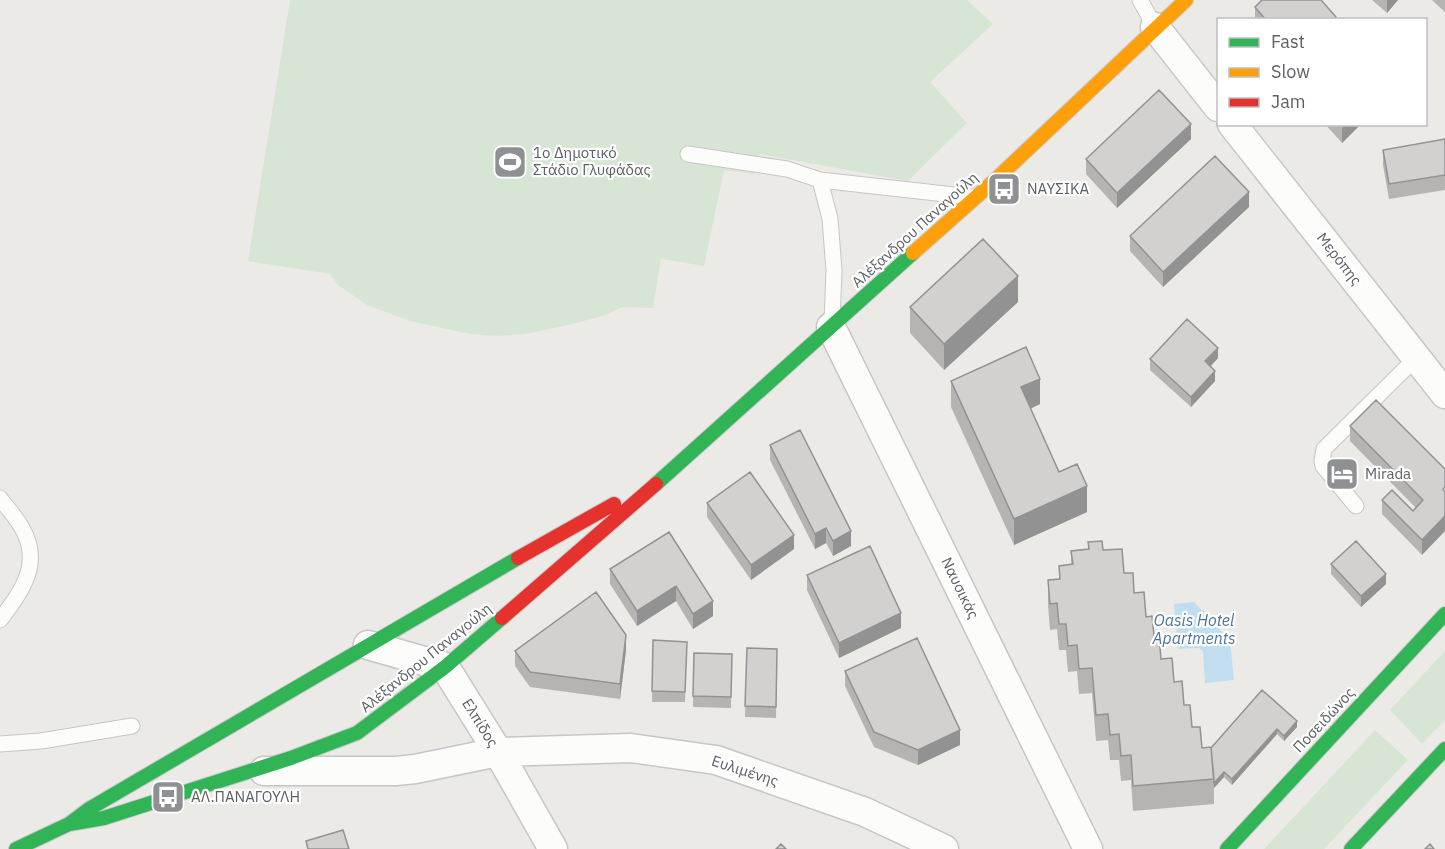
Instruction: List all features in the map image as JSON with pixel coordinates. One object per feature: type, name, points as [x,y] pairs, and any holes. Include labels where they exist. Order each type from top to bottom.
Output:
[{"type":"main road","name":"Αλέξανδρου Παναγούλη","points":[[69,824],[104,818],[291,758],[357,733],[375,721],[445,667],[661,480],[976,198],[1186,0]]},
{"type":"main road","name":"Αλέξανδρου Παναγούλη","points":[[16,849],[69,824],[89,808],[555,536],[661,480]]},
{"type":"main road","name":"Ποσειδώνος","points":[[1227,849],[1445,614]]},
{"type":"main road","points":[[1351,849],[1445,749]]},
{"type":"street","points":[[1155,27],[1217,106]]},
{"type":"street","name":"Μερόπης","points":[[1234,126],[1445,394]]},
{"type":"street","name":"Ναυσικάς","points":[[831,327],[1088,849]]},
{"type":"street","points":[[368,645],[445,667]]},
{"type":"street","name":"Ελπίδος","points":[[445,667],[498,752],[553,849]]},
{"type":"street","name":"Ευλιμένης","points":[[251,771],[405,770],[498,752],[632,748],[716,760],[865,813],[944,849]]},
{"type":"lane","points":[[1140,0],[1155,27]]},
{"type":"lane","points":[[688,154],[787,169],[820,180],[976,198]]},
{"type":"lane","points":[[820,180],[830,219],[834,270],[831,327]]},
{"type":"lane","points":[[1356,506],[1323,466],[1324,449],[1416,358]]},
{"type":"lane","points":[[0,498],[23,529],[31,548],[30,570],[22,592],[0,620]]},
{"type":"lane","points":[[0,744],[41,741],[132,726]]},
{"type":"green space","name":"1ο Δημοτικό Στάδιο Γλυφάδας","points":[[290,0],[967,0],[993,24],[930,82],[967,123],[908,181],[759,154],[753,174],[724,170],[704,266],[661,259],[653,308],[623,307],[573,324],[525,334],[498,336],[470,334],[410,321],[367,305],[338,285],[330,274],[248,261]]},
{"type":"green space","points":[[1445,651],[1445,720],[1422,744],[1390,710]]},
{"type":"green space","points":[[1375,730],[1408,760],[1324,849],[1264,849]]},
{"type":"water","name":"Oasis Hotel Apartments","points":[[1194,602],[1230,640],[1234,680],[1205,683],[1203,651],[1199,648],[1178,649],[1174,604]]},
{"type":"building","points":[[1262,0],[1321,0],[1336,17],[1264,18],[1255,7]]},
{"type":"building","points":[[1159,90],[1191,124],[1117,193],[1086,159]]},
{"type":"building","points":[[1445,139],[1445,175],[1389,184],[1383,150]]},
{"type":"building","points":[[1215,156],[1249,192],[1163,272],[1130,236]]},
{"type":"building","points":[[983,239],[1018,276],[944,344],[910,307]]},
{"type":"building","points":[[1187,319],[1218,348],[1205,361],[1215,371],[1191,397],[1150,359]]},
{"type":"building","points":[[1026,347],[1040,379],[1021,387],[1059,472],[1077,464],[1087,486],[1014,519],[951,381]]},
{"type":"building","points":[[1376,400],[1445,469],[1443,489],[1445,516],[1422,540],[1382,500],[1392,490],[1413,511],[1423,500],[1350,426]]},
{"type":"building","points":[[800,430],[851,531],[833,541],[826,528],[815,534],[770,445]]},
{"type":"building","points":[[750,472],[794,535],[751,565],[707,503]]},
{"type":"building","points":[[669,532],[713,601],[693,614],[676,586],[637,611],[610,569]]},
{"type":"building","name":"Oasis Hotel Apartments","points":[[1102,541],[1103,550],[1122,549],[1124,573],[1133,573],[1134,593],[1144,592],[1146,617],[1152,616],[1154,636],[1159,636],[1161,659],[1172,658],[1174,682],[1182,681],[1184,705],[1190,705],[1192,727],[1200,727],[1202,748],[1211,747],[1214,779],[1133,786],[1131,755],[1121,756],[1119,734],[1110,735],[1108,714],[1096,715],[1092,668],[1079,669],[1077,645],[1068,646],[1066,624],[1059,624],[1057,603],[1050,604],[1048,580],[1060,579],[1059,566],[1073,564],[1071,551],[1089,549],[1088,542]]},
{"type":"building","points":[[1356,541],[1386,574],[1361,596],[1331,564]]},
{"type":"building","points":[[870,546],[901,613],[839,643],[807,575]]},
{"type":"building","points":[[596,592],[626,635],[620,684],[530,672],[515,651]]},
{"type":"building","points":[[917,638],[960,730],[918,750],[874,732],[845,671]]},
{"type":"building","points":[[653,640],[687,642],[685,692],[652,691]]},
{"type":"building","points":[[747,648],[777,649],[776,707],[745,706]]},
{"type":"building","points":[[694,653],[732,654],[731,697],[693,696]]},
{"type":"building","points":[[1262,690],[1297,721],[1284,736],[1277,729],[1232,779],[1224,772],[1214,783],[1211,748]]},
{"type":"building","points":[[343,830],[349,849],[308,849],[306,841]]},
{"type":"building","points":[[781,844],[786,849],[776,849]]},
{"type":"traffic: fast","points":[[656,484],[913,253]]},
{"type":"traffic: fast","points":[[16,849],[69,824],[89,809],[518,558]]},
{"type":"traffic: fast","points":[[1227,849],[1445,614]]},
{"type":"traffic: fast","points":[[69,824],[104,818],[291,758],[357,733],[445,667],[502,618]]},
{"type":"traffic: fast","points":[[1351,849],[1445,749]]},
{"type":"traffic: slow","points":[[913,253],[993,182],[1186,0]]},
{"type":"traffic: jam","points":[[502,618],[656,484]]},
{"type":"traffic: jam","points":[[518,558],[614,504]]},
{"type":"place","name":"1ο Δημοτικό Στάδιο Γλυφάδας","points":[[510,162]]},
{"type":"place","name":"ΝΑΥΣΙΚΑ","points":[[1004,189]]},
{"type":"place","name":"Mirada","points":[[1342,474]]},
{"type":"place","name":"ΑΛ.ΠΑΝΑΓΟΥΛΗ","points":[[168,797]]}]
